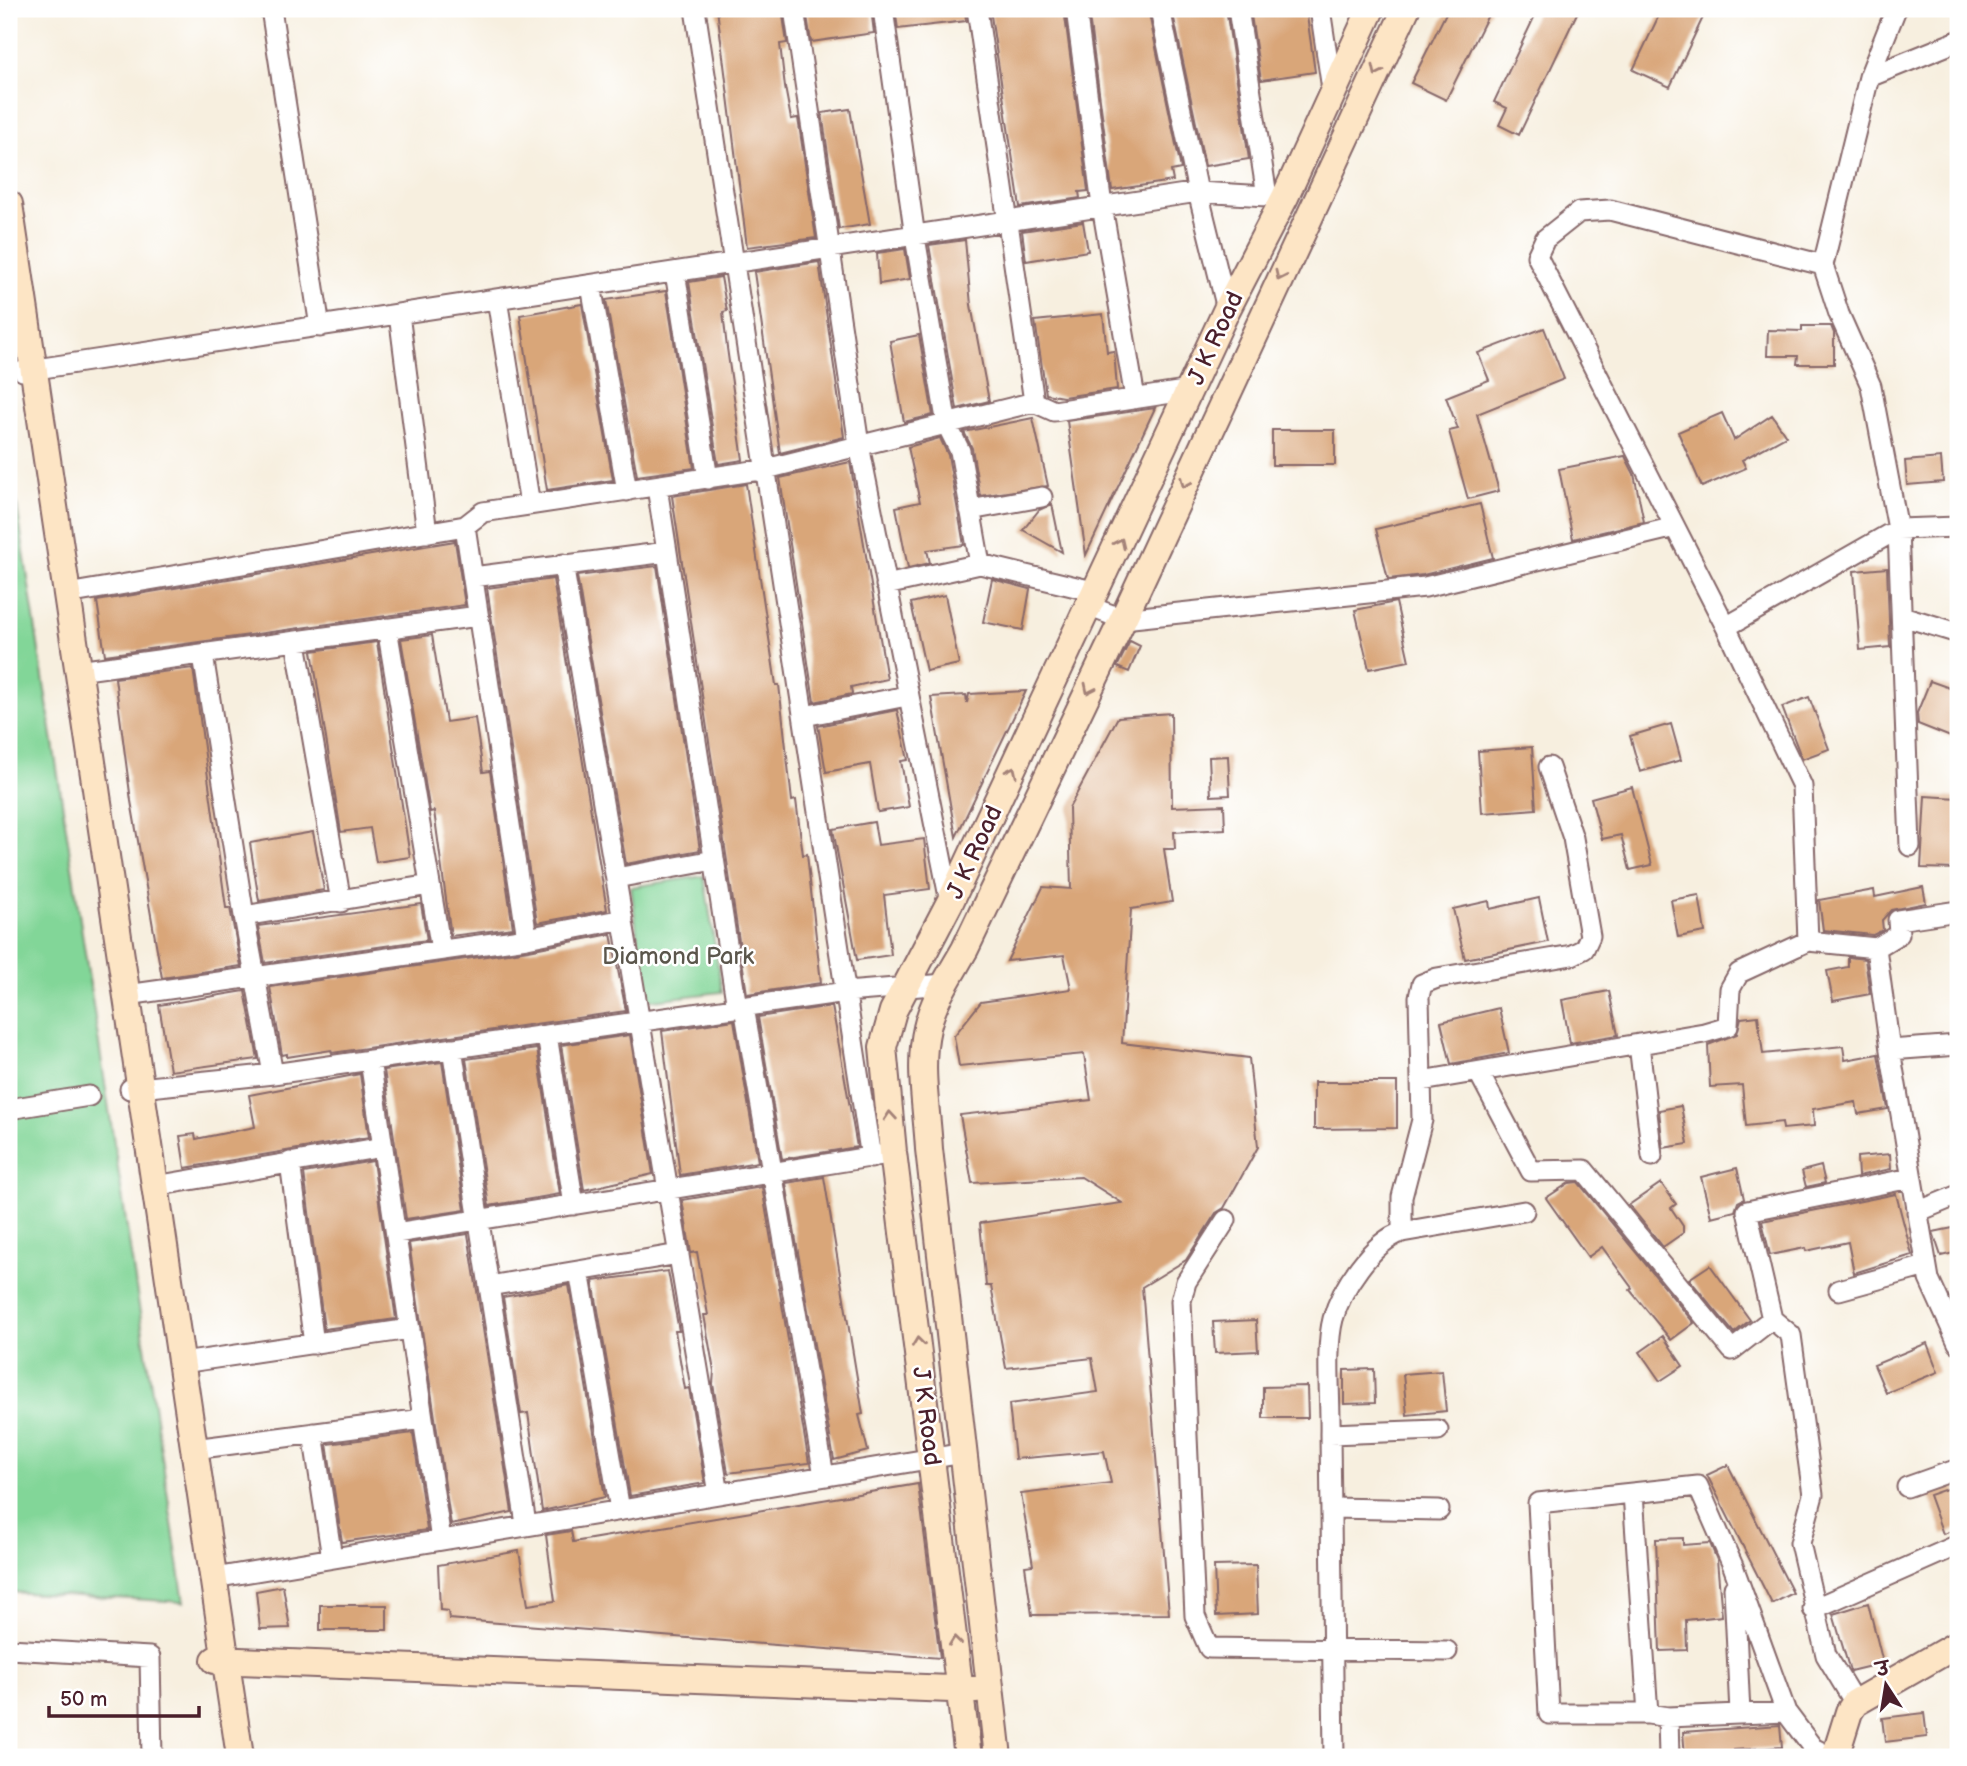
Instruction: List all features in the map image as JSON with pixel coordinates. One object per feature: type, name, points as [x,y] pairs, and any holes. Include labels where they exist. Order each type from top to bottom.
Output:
[{"type":"street","points":[[271,9],[320,327]]},
{"type":"street","points":[[396,1233],[882,1155],[846,992],[695,9]]},
{"type":"street","points":[[794,9],[859,445],[950,902]]},
{"type":"street","points":[[883,9],[915,237],[947,425],[960,451],[979,564]]},
{"type":"street","points":[[977,9],[1034,402]]},
{"type":"street","points":[[1076,9],[1102,206],[1135,398]]},
{"type":"street","points":[[1160,9],[1198,192],[1227,309]]},
{"type":"street","points":[[1238,9],[1275,204],[1300,234]]},
{"type":"street","points":[[1320,9],[1332,89]]},
{"type":"street","name":"J K Road","points":[[968,1757],[933,1458],[882,1155],[883,1047],[893,1011],[950,902],[1191,390],[1275,204],[1371,9]]},
{"type":"street","name":"J K Road","points":[[998,1757],[929,1149],[925,1043],[927,1026],[944,984],[965,949],[1123,619],[1406,9]]},
{"type":"street","points":[[1896,9],[1869,77],[1824,265],[1839,314],[1871,386],[1898,529],[1910,846]]},
{"type":"street","points":[[1869,77],[1958,41]]},
{"type":"street","points":[[28,369],[915,237],[1198,192],[1275,204]]},
{"type":"street","points":[[9,204],[28,369],[135,1088],[221,1660],[240,1754]]},
{"type":"street","points":[[1808,941],[1802,786],[1726,627],[1537,256],[1545,239],[1579,212],[1610,210],[1824,265]]},
{"type":"street","points":[[675,272],[708,479]]},
{"type":"street","points":[[9,276],[67,594],[127,995],[135,1088],[155,1186],[214,1578],[221,1660]]},
{"type":"street","points":[[591,285],[627,491]]},
{"type":"street","points":[[497,299],[530,505]]},
{"type":"street","points":[[399,314],[427,533]]},
{"type":"street","points":[[67,594],[465,526],[483,512],[766,469],[1034,402],[1054,411],[1191,390]]},
{"type":"street","points":[[657,487],[714,860],[824,1476]]},
{"type":"street","points":[[970,510],[1042,497]]},
{"type":"street","points":[[465,526],[527,938]]},
{"type":"street","points":[[886,585],[979,564],[1093,600],[1123,619],[1425,587],[1675,527]]},
{"type":"street","points":[[1726,627],[1898,529],[1958,527]]},
{"type":"street","points":[[472,577],[667,552]]},
{"type":"street","points":[[563,564],[719,1494]]},
{"type":"street","points":[[78,671],[478,616]]},
{"type":"street","points":[[1902,616],[1958,633]]},
{"type":"street","points":[[387,628],[441,950]]},
{"type":"street","points":[[296,642],[341,902]]},
{"type":"street","points":[[203,655],[244,916],[274,1074]]},
{"type":"street","points":[[804,716],[907,696]]},
{"type":"street","points":[[1402,1232],[1402,1198],[1420,1135],[1422,1081],[1419,998],[1422,984],[1437,978],[1572,955],[1584,949],[1590,936],[1573,838],[1549,767]]},
{"type":"street","points":[[616,878],[714,860]]},
{"type":"street","points":[[244,916],[341,902],[430,885]]},
{"type":"street","points":[[1422,1081],[1479,1073],[1728,1026],[1730,989],[1739,973],[1808,941],[1876,948],[1899,934],[1898,920],[1958,911]]},
{"type":"street","points":[[127,995],[527,938],[622,919]]},
{"type":"street","points":[[1876,948],[1926,1266],[1929,1279],[1958,1343]]},
{"type":"street","points":[[135,1088],[274,1074],[846,992],[944,984]]},
{"type":"street","points":[[547,1035],[574,1205]]},
{"type":"street","points":[[887,1036],[925,1043]]},
{"type":"street","points":[[1639,1044],[1652,1156]]},
{"type":"street","points":[[1890,1050],[1958,1045]]},
{"type":"street","points":[[452,1048],[526,1524]]},
{"type":"street","points":[[370,1060],[441,1540]]},
{"type":"street","points":[[1479,1073],[1531,1171],[1584,1170],[1732,1350],[1772,1319]]},
{"type":"street","points":[[9,1109],[89,1096]]},
{"type":"street","points":[[155,1186],[383,1147]]},
{"type":"street","points":[[290,1162],[314,1344]]},
{"type":"street","points":[[1855,1703],[1826,1655],[1813,1609],[1800,1543],[1813,1495],[1791,1335],[1772,1319],[1747,1211],[1911,1178]]},
{"type":"street","points":[[1917,1212],[1958,1195]]},
{"type":"street","points":[[1334,1757],[1330,1434],[1333,1316],[1366,1256],[1390,1236],[1524,1211]]},
{"type":"street","points":[[1226,1220],[1186,1282],[1181,1301],[1195,1616],[1209,1647],[1447,1651]]},
{"type":"street","points":[[489,1286],[679,1254]]},
{"type":"street","points":[[1839,1290],[1926,1266]]},
{"type":"street","points":[[579,1271],[620,1510]]},
{"type":"street","points":[[182,1363],[410,1329]]},
{"type":"street","points":[[194,1449],[423,1419]]},
{"type":"street","points":[[1330,1434],[1438,1430]]},
{"type":"street","points":[[313,1433],[332,1558]]},
{"type":"street","points":[[214,1578],[964,1453]]},
{"type":"street","points":[[1907,1487],[1958,1469]]},
{"type":"street","points":[[1786,1712],[1668,1717],[1648,1714],[1549,1714],[1538,1503],[1698,1486],[1732,1566],[1786,1712],[1813,1748],[1833,1757],[1849,1712],[1855,1703],[1958,1644]]},
{"type":"street","points":[[1633,1493],[1648,1714]]},
{"type":"street","points":[[1331,1508],[1439,1510]]},
{"type":"street","points":[[1813,1609],[1958,1545]]},
{"type":"street","points":[[1732,1566],[1740,1713]]},
{"type":"street","points":[[9,1650],[150,1657],[152,1757]]},
{"type":"street","points":[[221,1660],[991,1691]]},
{"type":"street","points":[[1668,1717],[1669,1757]]},
{"type":"green space","points":[[9,454],[184,1602],[9,1592]]},
{"type":"green space","name":"Diamond Park","points":[[704,876],[722,992],[646,1001],[631,887]]},
{"type":"building","points":[[717,9],[782,9],[787,43],[780,44],[785,87],[791,119],[798,118],[816,238],[747,247]]},
{"type":"building","points":[[806,9],[871,9],[874,33],[811,42]]},
{"type":"building","points":[[895,9],[965,9],[966,21],[898,29]]},
{"type":"building","points":[[990,9],[1064,9],[1088,191],[1079,192],[1080,198],[1020,207]]},
{"type":"building","points":[[1088,9],[1148,9],[1181,169],[1171,171],[1173,181],[1112,190]]},
{"type":"building","points":[[1172,9],[1226,9],[1249,159],[1205,166]]},
{"type":"building","points":[[1250,9],[1306,9],[1315,72],[1261,80]]},
{"type":"building","points":[[1448,9],[1491,9],[1446,100],[1411,83]]},
{"type":"building","points":[[1538,9],[1579,9],[1519,135],[1499,125],[1507,108],[1494,102]]},
{"type":"building","points":[[1662,9],[1707,9],[1670,87],[1633,70]]},
{"type":"building","points":[[850,109],[870,224],[839,229],[822,113]]},
{"type":"building","points":[[1083,222],[1088,251],[1026,261],[1022,231]]},
{"type":"building","points":[[965,240],[971,305],[989,401],[957,409],[929,245]]},
{"type":"building","points":[[905,249],[910,279],[879,284],[877,253]]},
{"type":"building","points":[[819,262],[844,437],[780,453],[754,272]]},
{"type":"building","points":[[721,277],[727,311],[723,312],[727,348],[743,460],[718,464],[689,282]]},
{"type":"building","points":[[666,291],[694,468],[637,476],[606,300]]},
{"type":"building","points":[[582,304],[613,480],[547,490],[520,315]]},
{"type":"building","points":[[1103,314],[1107,352],[1114,351],[1117,389],[1063,397],[1046,394],[1035,321]]},
{"type":"building","points":[[1802,326],[1831,326],[1834,333],[1834,364],[1797,364],[1798,356],[1767,356],[1768,330],[1802,331]]},
{"type":"building","points":[[1544,328],[1564,379],[1477,414],[1499,491],[1468,499],[1449,431],[1458,429],[1446,397],[1489,380],[1478,353]]},
{"type":"building","points":[[919,335],[933,415],[904,422],[890,341]]},
{"type":"building","points":[[1155,408],[1086,555],[1067,421]]},
{"type":"building","points":[[1722,413],[1734,440],[1772,415],[1786,436],[1742,460],[1746,468],[1702,487],[1678,432]]},
{"type":"building","points":[[1033,418],[1048,486],[980,496],[972,448],[964,432]]},
{"type":"building","points":[[1272,430],[1335,430],[1335,465],[1272,465]]},
{"type":"building","points":[[940,438],[948,455],[964,545],[927,550],[930,563],[908,568],[896,507],[920,502],[908,447]]},
{"type":"building","points":[[1625,456],[1634,474],[1644,522],[1573,539],[1559,469]]},
{"type":"building","points":[[1941,458],[1943,482],[1907,485],[1905,461]]},
{"type":"building","points":[[850,462],[887,679],[851,687],[852,694],[814,702],[780,478]]},
{"type":"building","points":[[746,484],[776,685],[779,685],[792,801],[796,800],[803,855],[807,854],[821,983],[747,994],[672,496]]},
{"type":"building","points":[[1052,504],[1062,552],[1023,530],[1039,510]]},
{"type":"building","points":[[1480,504],[1493,558],[1423,575],[1388,579],[1376,529]]},
{"type":"building","points":[[455,541],[465,605],[105,655],[97,601]]},
{"type":"building","points":[[657,566],[700,850],[626,864],[577,576]]},
{"type":"building","points":[[1887,568],[1890,647],[1860,650],[1854,571]]},
{"type":"building","points":[[553,579],[607,910],[537,923],[487,588]]},
{"type":"building","points":[[992,579],[1030,589],[1023,630],[983,622]]},
{"type":"building","points":[[945,595],[959,664],[926,671],[911,603]]},
{"type":"building","points":[[1396,602],[1409,661],[1369,669],[1355,610]]},
{"type":"building","points":[[432,635],[446,722],[475,718],[483,772],[490,771],[513,928],[451,936],[434,811],[430,812],[401,639]]},
{"type":"building","points":[[1130,641],[1140,646],[1129,672],[1117,667]]},
{"type":"building","points":[[377,642],[410,857],[376,862],[370,828],[341,832],[312,651]]},
{"type":"building","points":[[193,668],[226,908],[230,908],[241,966],[162,978],[131,801],[115,678]]},
{"type":"building","points":[[1930,681],[1958,691],[1958,740],[1918,724],[1917,713]]},
{"type":"building","points":[[1026,691],[956,837],[931,697],[966,695],[967,703],[969,694]]},
{"type":"building","points":[[1809,697],[1829,749],[1802,759],[1782,707]]},
{"type":"building","points":[[897,710],[908,760],[901,761],[909,807],[878,812],[870,764],[826,772],[818,726]]},
{"type":"building","points":[[1171,713],[1172,807],[1224,805],[1225,829],[1174,832],[1175,849],[1164,849],[1172,902],[1131,909],[1122,1043],[1249,1058],[1258,1147],[1224,1208],[1216,1213],[1186,1260],[1142,1287],[1169,1614],[1032,1615],[1025,1566],[1033,1565],[1021,1494],[1111,1483],[1104,1451],[1015,1459],[1009,1404],[1098,1392],[1092,1358],[1006,1368],[991,1286],[986,1286],[980,1223],[1122,1203],[1081,1177],[972,1183],[960,1115],[1091,1100],[1084,1054],[959,1066],[954,1036],[981,1002],[1071,989],[1064,955],[1007,961],[1043,887],[1071,889],[1069,808],[1118,717]]},
{"type":"building","points":[[1671,724],[1681,760],[1640,772],[1630,736]]},
{"type":"building","points":[[1532,747],[1536,809],[1482,813],[1478,751]]},
{"type":"building","points":[[1228,756],[1230,795],[1211,796],[1209,757]]},
{"type":"building","points":[[1632,787],[1652,865],[1630,870],[1621,835],[1602,839],[1591,798]]},
{"type":"building","points":[[1925,796],[1958,798],[1958,869],[1921,868]]},
{"type":"building","points":[[874,822],[878,845],[924,839],[930,889],[884,895],[891,955],[857,960],[833,829]]},
{"type":"building","points":[[313,832],[324,890],[259,901],[250,843]]},
{"type":"building","points":[[1923,887],[1926,903],[1891,910],[1882,920],[1883,930],[1873,935],[1823,930],[1819,900],[1874,890],[1875,897]]},
{"type":"building","points":[[1699,895],[1705,932],[1678,937],[1671,900]]},
{"type":"building","points":[[1539,898],[1548,942],[1465,959],[1453,909],[1489,901],[1490,909]]},
{"type":"building","points":[[421,904],[427,940],[265,963],[258,926]]},
{"type":"building","points":[[611,934],[626,1011],[332,1053],[331,1050],[287,1057],[287,1054],[282,1055],[270,987],[529,950]]},
{"type":"building","points":[[1848,957],[1865,959],[1870,994],[1833,1001],[1827,971],[1848,967]]},
{"type":"building","points":[[245,991],[258,1059],[170,1071],[159,1005]]},
{"type":"building","points":[[1609,991],[1618,1035],[1570,1043],[1562,1000]]},
{"type":"building","points":[[832,1006],[857,1147],[782,1159],[758,1017]]},
{"type":"building","points":[[1499,1008],[1509,1053],[1451,1064],[1441,1022]]},
{"type":"building","points":[[1758,1016],[1763,1054],[1843,1046],[1845,1060],[1878,1054],[1888,1109],[1858,1114],[1856,1102],[1813,1109],[1814,1126],[1783,1129],[1782,1122],[1746,1126],[1742,1085],[1710,1087],[1708,1045],[1737,1034],[1741,1018]]},
{"type":"building","points":[[734,1020],[758,1162],[680,1175],[662,1031]]},
{"type":"building","points":[[630,1035],[653,1174],[584,1190],[561,1045]]},
{"type":"building","points":[[537,1049],[560,1194],[489,1206],[466,1059]]},
{"type":"building","points":[[442,1062],[465,1210],[406,1219],[384,1070]]},
{"type":"building","points":[[360,1074],[369,1137],[185,1168],[180,1136],[195,1134],[196,1139],[255,1127],[249,1095]]},
{"type":"building","points":[[1314,1082],[1397,1082],[1397,1128],[1314,1129]]},
{"type":"building","points":[[1681,1106],[1688,1144],[1663,1148],[1659,1110]]},
{"type":"building","points":[[1890,1154],[1891,1169],[1858,1176],[1857,1157]]},
{"type":"building","points":[[373,1161],[396,1319],[324,1329],[304,1173]]},
{"type":"building","points":[[1821,1166],[1825,1183],[1806,1187],[1802,1171]]},
{"type":"building","points":[[1737,1168],[1744,1199],[1738,1202],[1735,1211],[1711,1217],[1701,1177]]},
{"type":"building","points":[[824,1177],[863,1414],[859,1415],[868,1451],[834,1460],[786,1183]]},
{"type":"building","points":[[1578,1182],[1694,1323],[1671,1340],[1630,1290],[1632,1288],[1602,1247],[1588,1257],[1546,1198],[1569,1183]]},
{"type":"building","points":[[1661,1183],[1676,1204],[1671,1208],[1683,1226],[1683,1233],[1663,1247],[1629,1205]]},
{"type":"building","points":[[762,1187],[809,1463],[728,1473],[704,1315],[708,1315],[697,1252],[691,1253],[682,1200]]},
{"type":"building","points":[[1896,1194],[1912,1255],[1854,1273],[1848,1242],[1770,1255],[1762,1221]]},
{"type":"building","points":[[1958,1227],[1958,1252],[1941,1256],[1933,1232]]},
{"type":"building","points":[[468,1234],[512,1512],[451,1525],[409,1243]]},
{"type":"building","points":[[1710,1265],[1750,1320],[1734,1333],[1689,1279]]},
{"type":"building","points":[[668,1271],[679,1331],[675,1331],[685,1389],[689,1388],[705,1483],[630,1496],[593,1281]]},
{"type":"building","points":[[569,1285],[605,1497],[542,1511],[528,1413],[521,1414],[503,1297]]},
{"type":"building","points":[[1256,1320],[1258,1351],[1215,1353],[1213,1322]]},
{"type":"building","points":[[1663,1336],[1683,1366],[1660,1381],[1640,1352]]},
{"type":"building","points":[[1927,1343],[1938,1372],[1886,1393],[1874,1365]]},
{"type":"building","points":[[1374,1369],[1375,1403],[1344,1404],[1344,1370]]},
{"type":"building","points":[[1442,1371],[1446,1411],[1407,1415],[1403,1374]]},
{"type":"building","points":[[1307,1386],[1308,1418],[1263,1418],[1263,1387]]},
{"type":"building","points":[[413,1433],[427,1530],[342,1542],[327,1444]]},
{"type":"building","points":[[1728,1465],[1793,1593],[1772,1604],[1707,1475]]},
{"type":"building","points":[[918,1484],[940,1658],[449,1619],[448,1611],[440,1610],[438,1565],[519,1551],[528,1605],[555,1601],[546,1535],[571,1531],[573,1542]]},
{"type":"building","points":[[1955,1486],[1958,1495],[1958,1529],[1943,1534],[1929,1495]]},
{"type":"building","points":[[1683,1538],[1683,1545],[1710,1543],[1717,1560],[1722,1616],[1686,1620],[1687,1650],[1660,1651],[1656,1539]]},
{"type":"building","points":[[1256,1565],[1258,1614],[1216,1616],[1214,1566]]},
{"type":"building","points":[[283,1586],[290,1628],[260,1629],[256,1591]]},
{"type":"building","points":[[1868,1603],[1883,1663],[1850,1671],[1833,1614]]},
{"type":"building","points":[[320,1605],[387,1605],[387,1630],[320,1630]]},
{"type":"building","points":[[1924,1713],[1927,1737],[1885,1742],[1882,1718]]},
{"type":"building","points":[[1780,1725],[1782,1747],[1734,1750],[1734,1757],[1685,1757],[1683,1732]]}]
